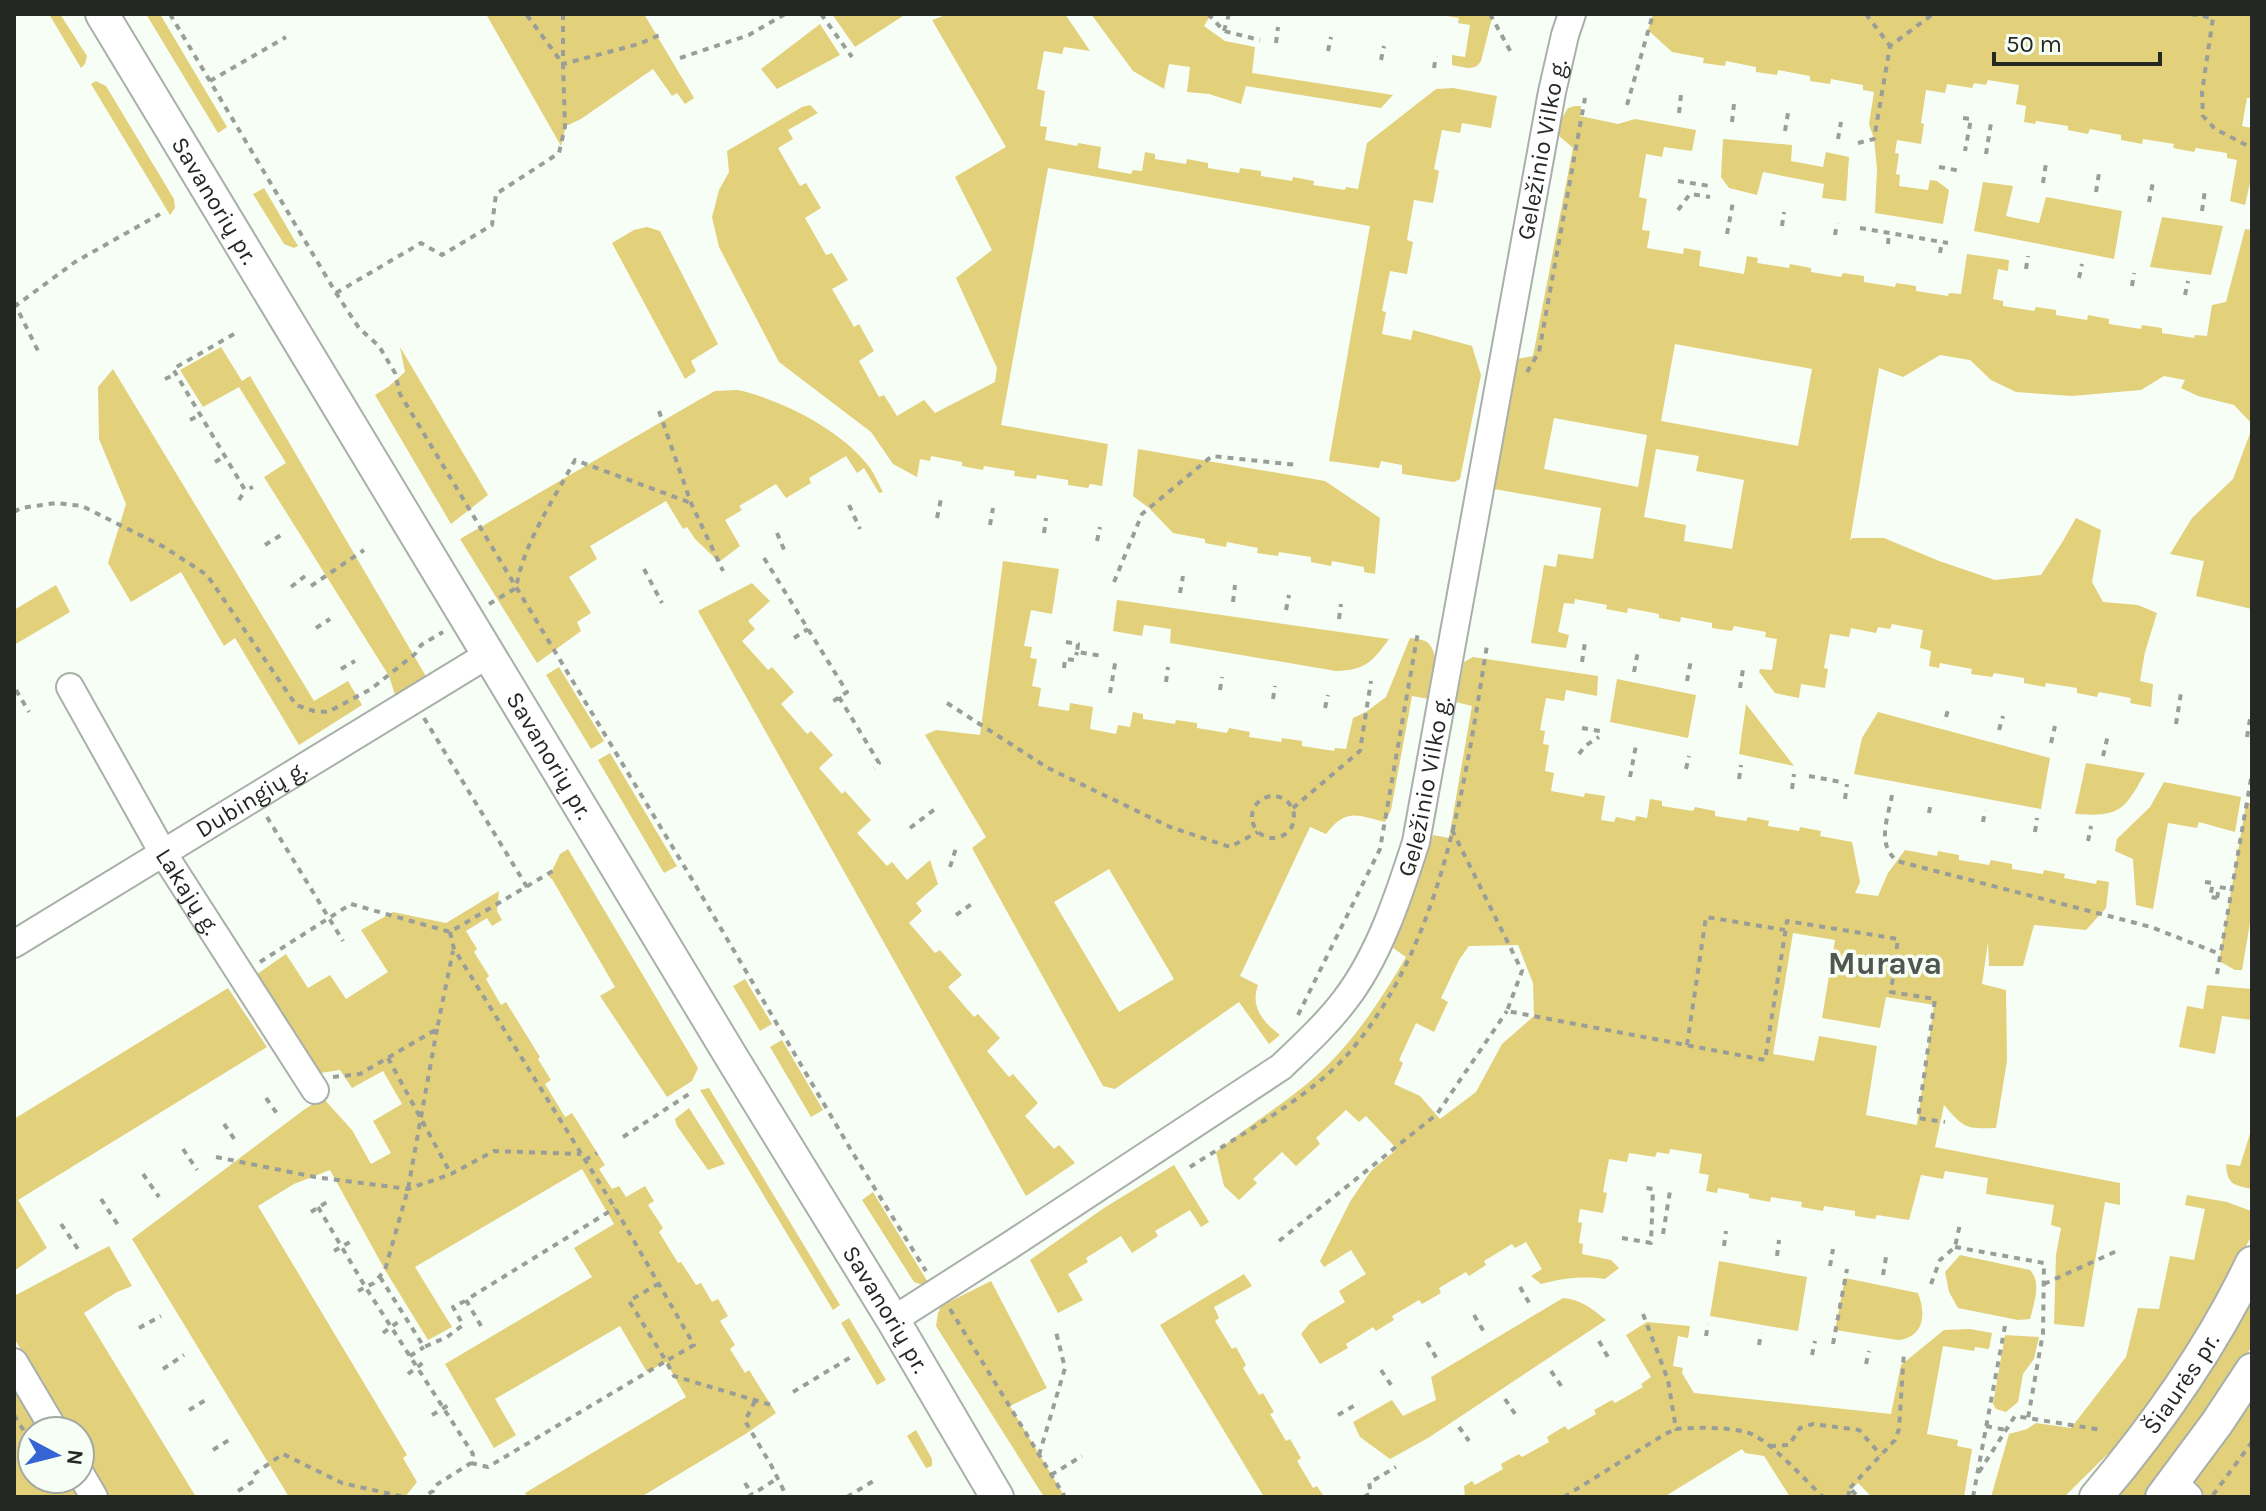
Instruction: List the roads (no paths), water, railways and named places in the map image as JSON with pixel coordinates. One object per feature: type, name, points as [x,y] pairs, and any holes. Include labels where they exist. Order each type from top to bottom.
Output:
[{"type":"main road","name":"Savanorių pr.","points":[[102,14],[893,1320],[997,1497]]},
{"type":"main road","name":"Šiaurės pr.","points":[[2096,1497],[2169,1403],[2252,1263]]},
{"type":"main road","points":[[2175,1492],[2252,1370]]},
{"type":"street","name":"Geležinio Vilko g.","points":[[893,1320],[1281,1067],[1346,999],[1366,969],[1399,897],[1424,805],[1552,92],[1572,14]]},
{"type":"street","name":"Dubingių g.","points":[[14,944],[489,654]]},
{"type":"street","name":"Lakajų g.","points":[[70,687],[163,853],[241,974],[324,1084]]},
{"type":"street","points":[[14,1362],[45,1415]]},
{"type":"district","name":"Murava","points":[[1885,963]]}]
